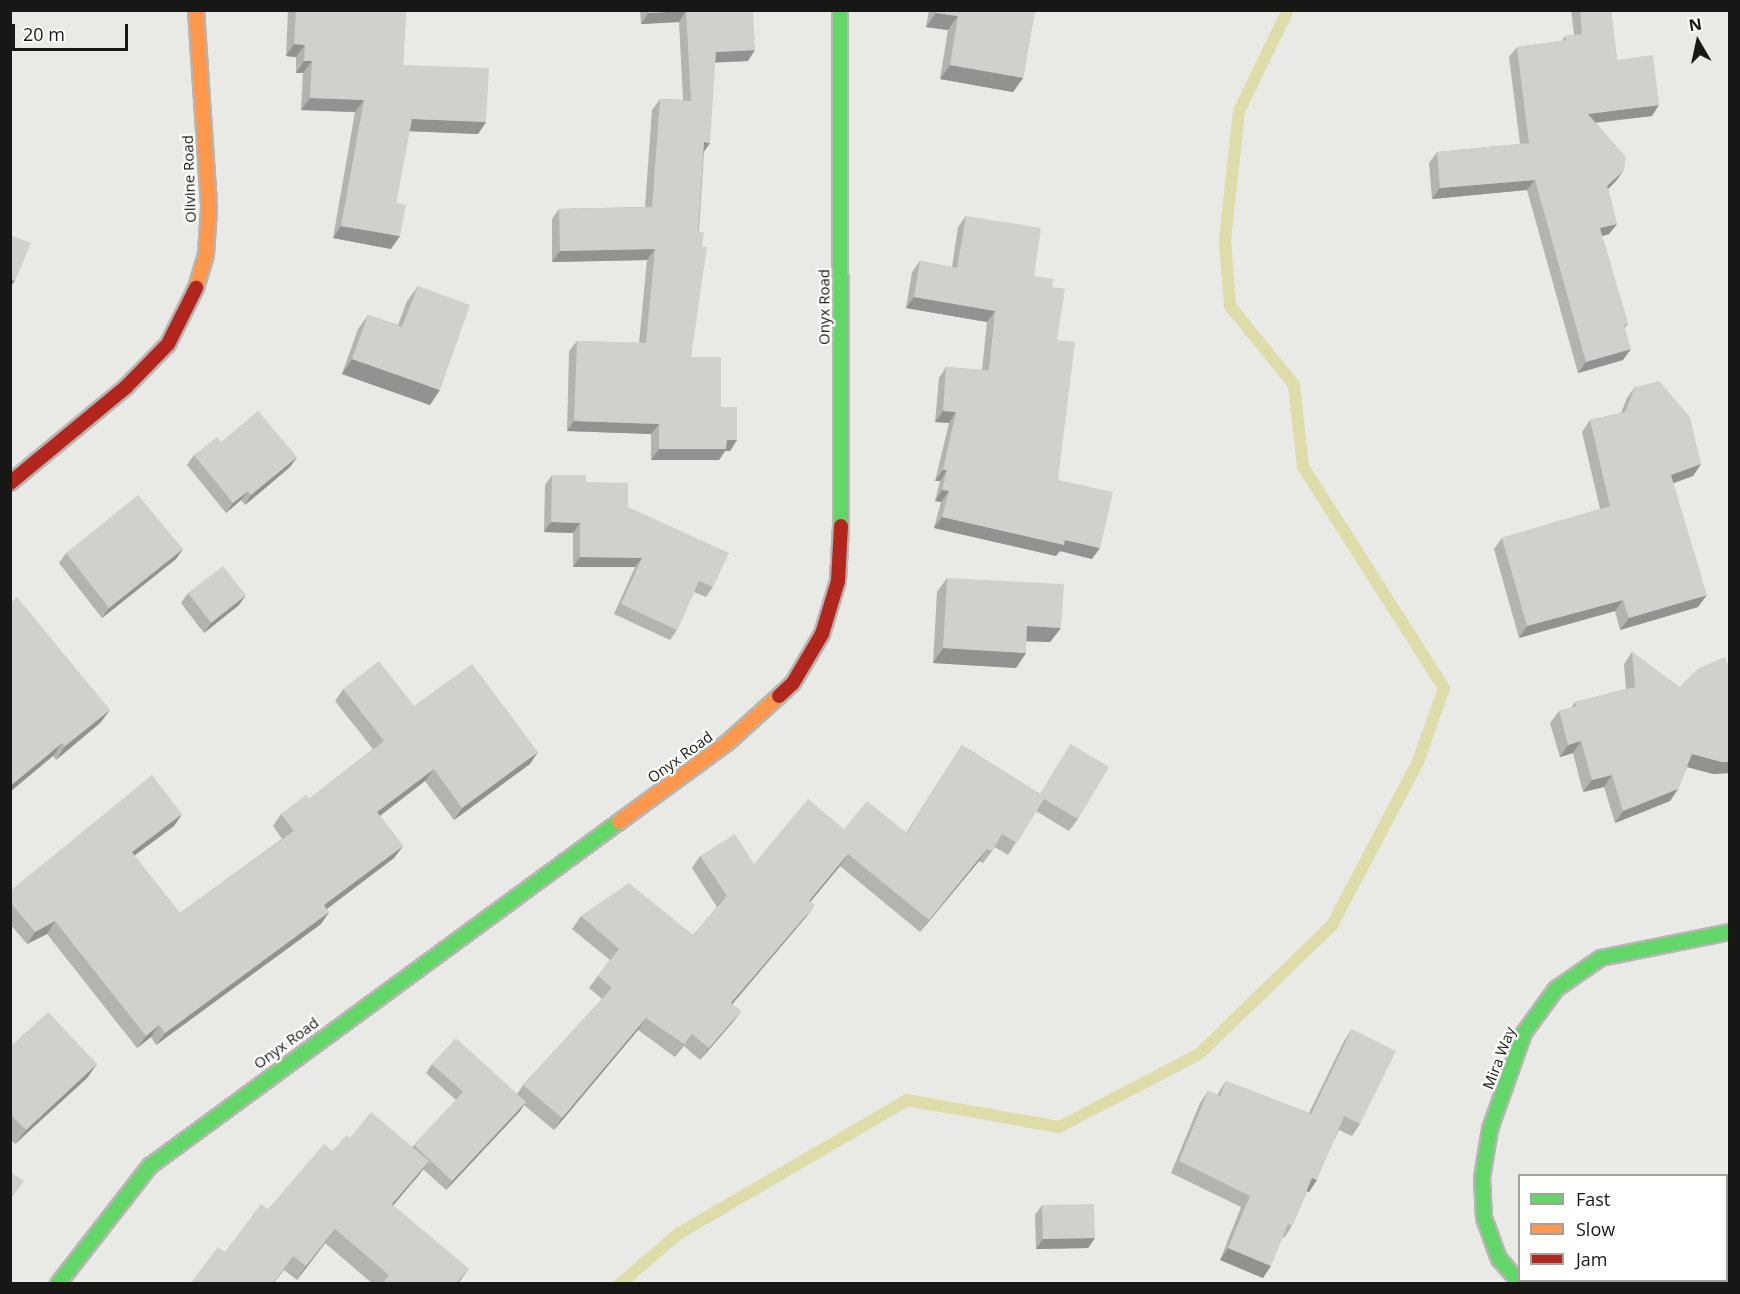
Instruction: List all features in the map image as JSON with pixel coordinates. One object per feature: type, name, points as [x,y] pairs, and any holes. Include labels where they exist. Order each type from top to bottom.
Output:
[{"type":"street","name":"Olivine Road","points":[[10,483],[126,387],[168,344],[193,300],[206,255],[209,208],[196,10]]},
{"type":"street","name":"Onyx Road","points":[[57,1284],[150,1166],[181,1140],[728,743],[793,683],[822,634],[838,581],[841,518],[840,10]]},
{"type":"street","name":"Mira Way","points":[[1518,1281],[1499,1259],[1484,1218],[1482,1178],[1490,1129],[1524,1033],[1556,989],[1601,958],[1730,932]]},
{"type":"building","points":[[296,10],[406,10],[403,65],[489,68],[486,122],[412,119],[396,203],[406,205],[400,236],[341,226],[364,100],[310,98],[312,61],[304,61],[305,45],[294,44]]},
{"type":"building","points":[[648,10],[753,10],[755,50],[716,52],[710,143],[704,142],[698,232],[704,232],[702,247],[707,247],[691,357],[721,357],[721,407],[737,407],[737,440],[727,440],[726,449],[659,449],[659,424],[574,421],[577,341],[646,343],[655,249],[560,251],[559,209],[652,207],[660,99],[691,101],[686,11],[648,13]]},
{"type":"building","points":[[936,10],[1035,10],[1023,78],[950,65],[958,16],[936,13]]},
{"type":"building","points":[[1580,10],[1611,10],[1617,60],[1653,55],[1659,105],[1588,114],[1626,157],[1624,170],[1607,186],[1617,224],[1600,228],[1628,324],[1624,325],[1631,349],[1586,362],[1535,180],[1440,188],[1437,152],[1529,143],[1517,47],[1566,40],[1565,36],[1582,34]]},
{"type":"building","points":[[966,216],[1041,228],[1034,276],[1053,279],[1052,287],[1065,289],[1057,340],[1075,342],[1058,480],[1113,492],[1100,548],[1065,540],[1064,545],[942,517],[949,491],[942,490],[947,470],[943,470],[956,412],[943,411],[946,367],[989,370],[995,311],[914,297],[920,261],[957,268]]},
{"type":"building","points":[[10,235],[31,243],[15,281],[10,279]]},
{"type":"building","points":[[418,286],[470,305],[440,390],[352,359],[368,315],[402,327]]},
{"type":"building","points":[[1659,381],[1690,417],[1701,464],[1671,475],[1707,595],[1629,618],[1623,600],[1527,626],[1502,538],[1610,506],[1590,420],[1625,412],[1635,387]]},
{"type":"building","points":[[258,411],[297,457],[251,495],[248,491],[233,503],[194,455],[217,437],[221,442]]},
{"type":"building","points":[[552,475],[586,475],[586,482],[628,483],[628,507],[729,553],[713,587],[699,581],[677,630],[621,604],[642,558],[580,557],[580,523],[551,522]]},
{"type":"building","points":[[138,495],[183,549],[109,608],[66,553]]},
{"type":"building","points":[[223,566],[246,595],[211,623],[188,593]]},
{"type":"building","points":[[947,578],[1064,584],[1061,628],[1027,626],[1026,653],[943,648]]},
{"type":"building","points":[[17,597],[110,710],[65,746],[62,743],[10,786],[10,603]]},
{"type":"building","points":[[1632,652],[1679,687],[1699,668],[1725,657],[1730,671],[1730,762],[1721,762],[1692,754],[1678,789],[1623,811],[1612,775],[1592,780],[1581,741],[1568,745],[1559,711],[1576,706],[1575,702],[1635,687]]},
{"type":"building","points":[[379,661],[414,706],[472,664],[538,752],[462,808],[434,769],[377,812],[403,846],[324,905],[329,912],[165,1033],[159,1025],[146,1036],[55,921],[35,932],[10,902],[10,891],[152,775],[182,814],[132,852],[180,913],[294,831],[281,814],[306,795],[309,799],[384,741],[343,689]]},
{"type":"building","points":[[1071,744],[1109,767],[1078,819],[1044,799],[1017,843],[1002,834],[992,851],[987,849],[929,920],[848,854],[809,901],[815,905],[731,1003],[741,1011],[709,1048],[692,1034],[684,1044],[646,1018],[562,1118],[523,1085],[612,988],[598,976],[619,949],[581,916],[629,883],[693,935],[727,896],[700,856],[735,834],[754,864],[808,799],[844,829],[867,801],[907,833],[962,745],[1040,794]]},
{"type":"building","points":[[48,1012],[97,1064],[26,1130],[10,1114],[10,1047]]},
{"type":"building","points":[[1352,1029],[1396,1051],[1360,1124],[1344,1116],[1317,1180],[1312,1178],[1292,1226],[1288,1224],[1271,1266],[1228,1248],[1250,1196],[1179,1161],[1208,1091],[1220,1096],[1226,1081],[1311,1114]]},
{"type":"building","points":[[456,1038],[526,1102],[452,1181],[414,1145],[463,1092],[432,1064]]},
{"type":"building","points":[[371,1112],[429,1161],[392,1204],[469,1269],[457,1284],[382,1284],[389,1275],[335,1229],[306,1266],[293,1256],[272,1284],[190,1284],[218,1247],[225,1252],[261,1204],[268,1209],[324,1144],[332,1151],[347,1135],[350,1138]]},
{"type":"building","points":[[10,1172],[24,1181],[10,1200]]},
{"type":"building","points":[[1094,1204],[1095,1238],[1043,1239],[1042,1205]]},
{"type":"waterway","points":[[620,1284],[678,1234],[907,1100],[1059,1127],[1199,1054],[1332,925],[1418,762],[1444,688],[1303,467],[1294,385],[1230,306],[1225,240],[1239,111],[1288,10]]},
{"type":"traffic: fast","points":[[840,10],[841,526]]},
{"type":"traffic: fast","points":[[58,1284],[150,1166],[619,822]]},
{"type":"traffic: fast","points":[[1518,1281],[1499,1259],[1484,1218],[1482,1178],[1490,1129],[1524,1033],[1556,989],[1601,958],[1730,932]]},
{"type":"traffic: slow","points":[[196,10],[209,208],[206,255],[196,288]]},
{"type":"traffic: slow","points":[[619,822],[727,743],[779,696]]},
{"type":"traffic: jam","points":[[10,483],[126,387],[168,344],[196,288]]},
{"type":"traffic: jam","points":[[779,696],[793,683],[822,634],[838,581],[841,526]]}]
